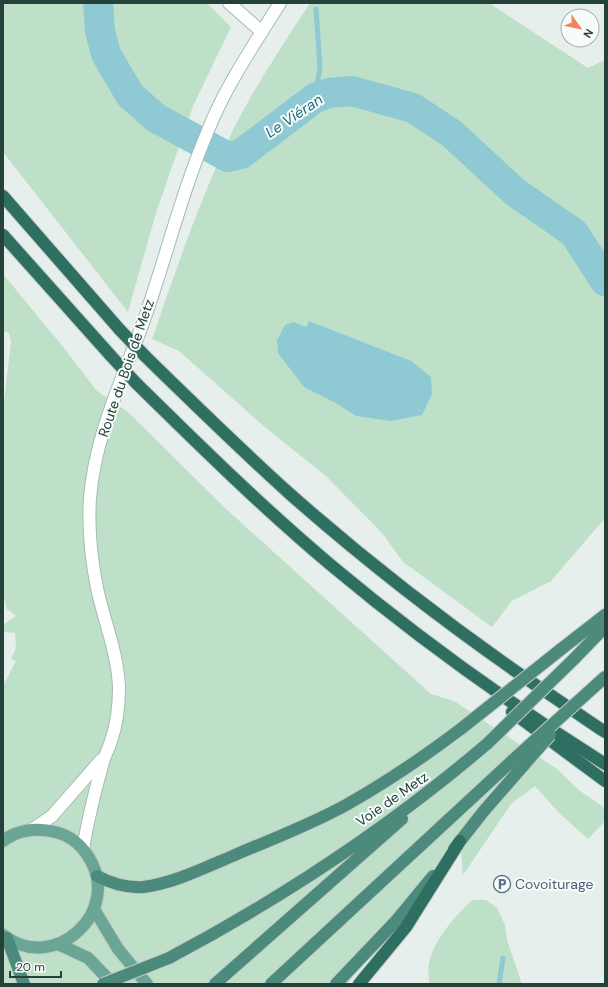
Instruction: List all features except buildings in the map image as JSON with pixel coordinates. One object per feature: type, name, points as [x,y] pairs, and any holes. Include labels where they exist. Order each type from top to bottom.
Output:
[{"type":"highway","points":[[3,196],[120,330],[145,356],[235,444],[290,494],[430,609],[486,651],[605,732]]},
{"type":"highway","points":[[3,235],[136,383],[225,471],[332,566],[431,645],[470,680],[605,781]]},
{"type":"highway","points":[[97,876],[109,882],[124,886],[142,887],[157,885],[184,876],[307,824],[345,805],[399,773],[462,728],[605,615]]},
{"type":"highway","name":"Voie de Metz","points":[[103,984],[169,958],[245,916],[374,831],[443,782],[488,743],[605,627]]},
{"type":"highway","points":[[431,645],[547,727],[605,764]]},
{"type":"highway","points":[[271,984],[518,763],[584,696],[604,678]]},
{"type":"highway","points":[[336,984],[395,922],[460,841],[518,763]]},
{"type":"highway","points":[[215,984],[443,782]]},
{"type":"highway","points":[[359,984],[406,927],[460,841]]},
{"type":"highway","points":[[5,936],[24,984]]},
{"type":"main road","points":[[229,3],[262,32]]},
{"type":"main road","name":"Route du Bois de Metz","points":[[84,849],[90,808],[105,756],[117,723],[119,687],[90,549],[90,496],[104,430],[117,387],[142,323],[195,161],[209,126],[220,102],[280,3]]},
{"type":"main road","name":"Route du Bois de Metz","points":[[33,829],[52,816],[105,756]]},
{"type":"main road","points":[[3,841],[18,832],[33,829],[61,833],[84,849],[92,862],[97,876],[97,898],[94,908],[84,926],[76,934],[58,944],[32,947],[19,944],[5,936]]},
{"type":"main road","points":[[94,908],[118,949],[147,984]]},
{"type":"main road","points":[[58,944],[88,958],[113,984]]},
{"type":"green space","points":[[3,3],[207,3],[231,27],[193,106],[156,213],[128,312],[3,152]]},
{"type":"green space","points":[[310,3],[489,3],[588,68],[605,60],[605,518],[551,581],[512,601],[492,627],[403,562],[382,533],[327,477],[266,428],[179,351],[152,339],[179,261],[220,157],[259,82]]},
{"type":"green space","points":[[3,274],[60,343],[97,391],[128,412],[225,508],[431,694],[454,701],[557,769],[580,791],[605,808],[605,821],[588,839],[559,813],[535,786],[511,804],[463,875],[460,842],[431,887],[347,984],[3,984],[3,686],[16,661],[11,659],[16,648],[15,633],[3,632],[3,625],[16,616],[7,609],[3,595],[3,410],[11,342],[9,333],[3,331]]},
{"type":"green space","points":[[472,900],[486,900],[497,908],[505,925],[507,940],[522,984],[430,984],[428,972],[434,949],[447,927]]},
{"type":"water","points":[[309,321],[411,361],[431,377],[432,394],[422,415],[390,421],[356,416],[334,402],[304,387],[278,353],[277,340],[285,325],[293,322],[306,327]]},
{"type":"waterway","name":"Le Viéran","points":[[98,3],[100,31],[106,54],[130,95],[156,118],[228,157],[241,154],[315,98],[329,93],[352,91],[413,108],[451,133],[515,192],[574,233],[605,281]]},
{"type":"waterway","points":[[315,98],[320,67],[316,9]]},
{"type":"waterway","points":[[499,984],[503,958]]},
{"type":"place","name":"Covoiturage","points":[[502,884]]}]
